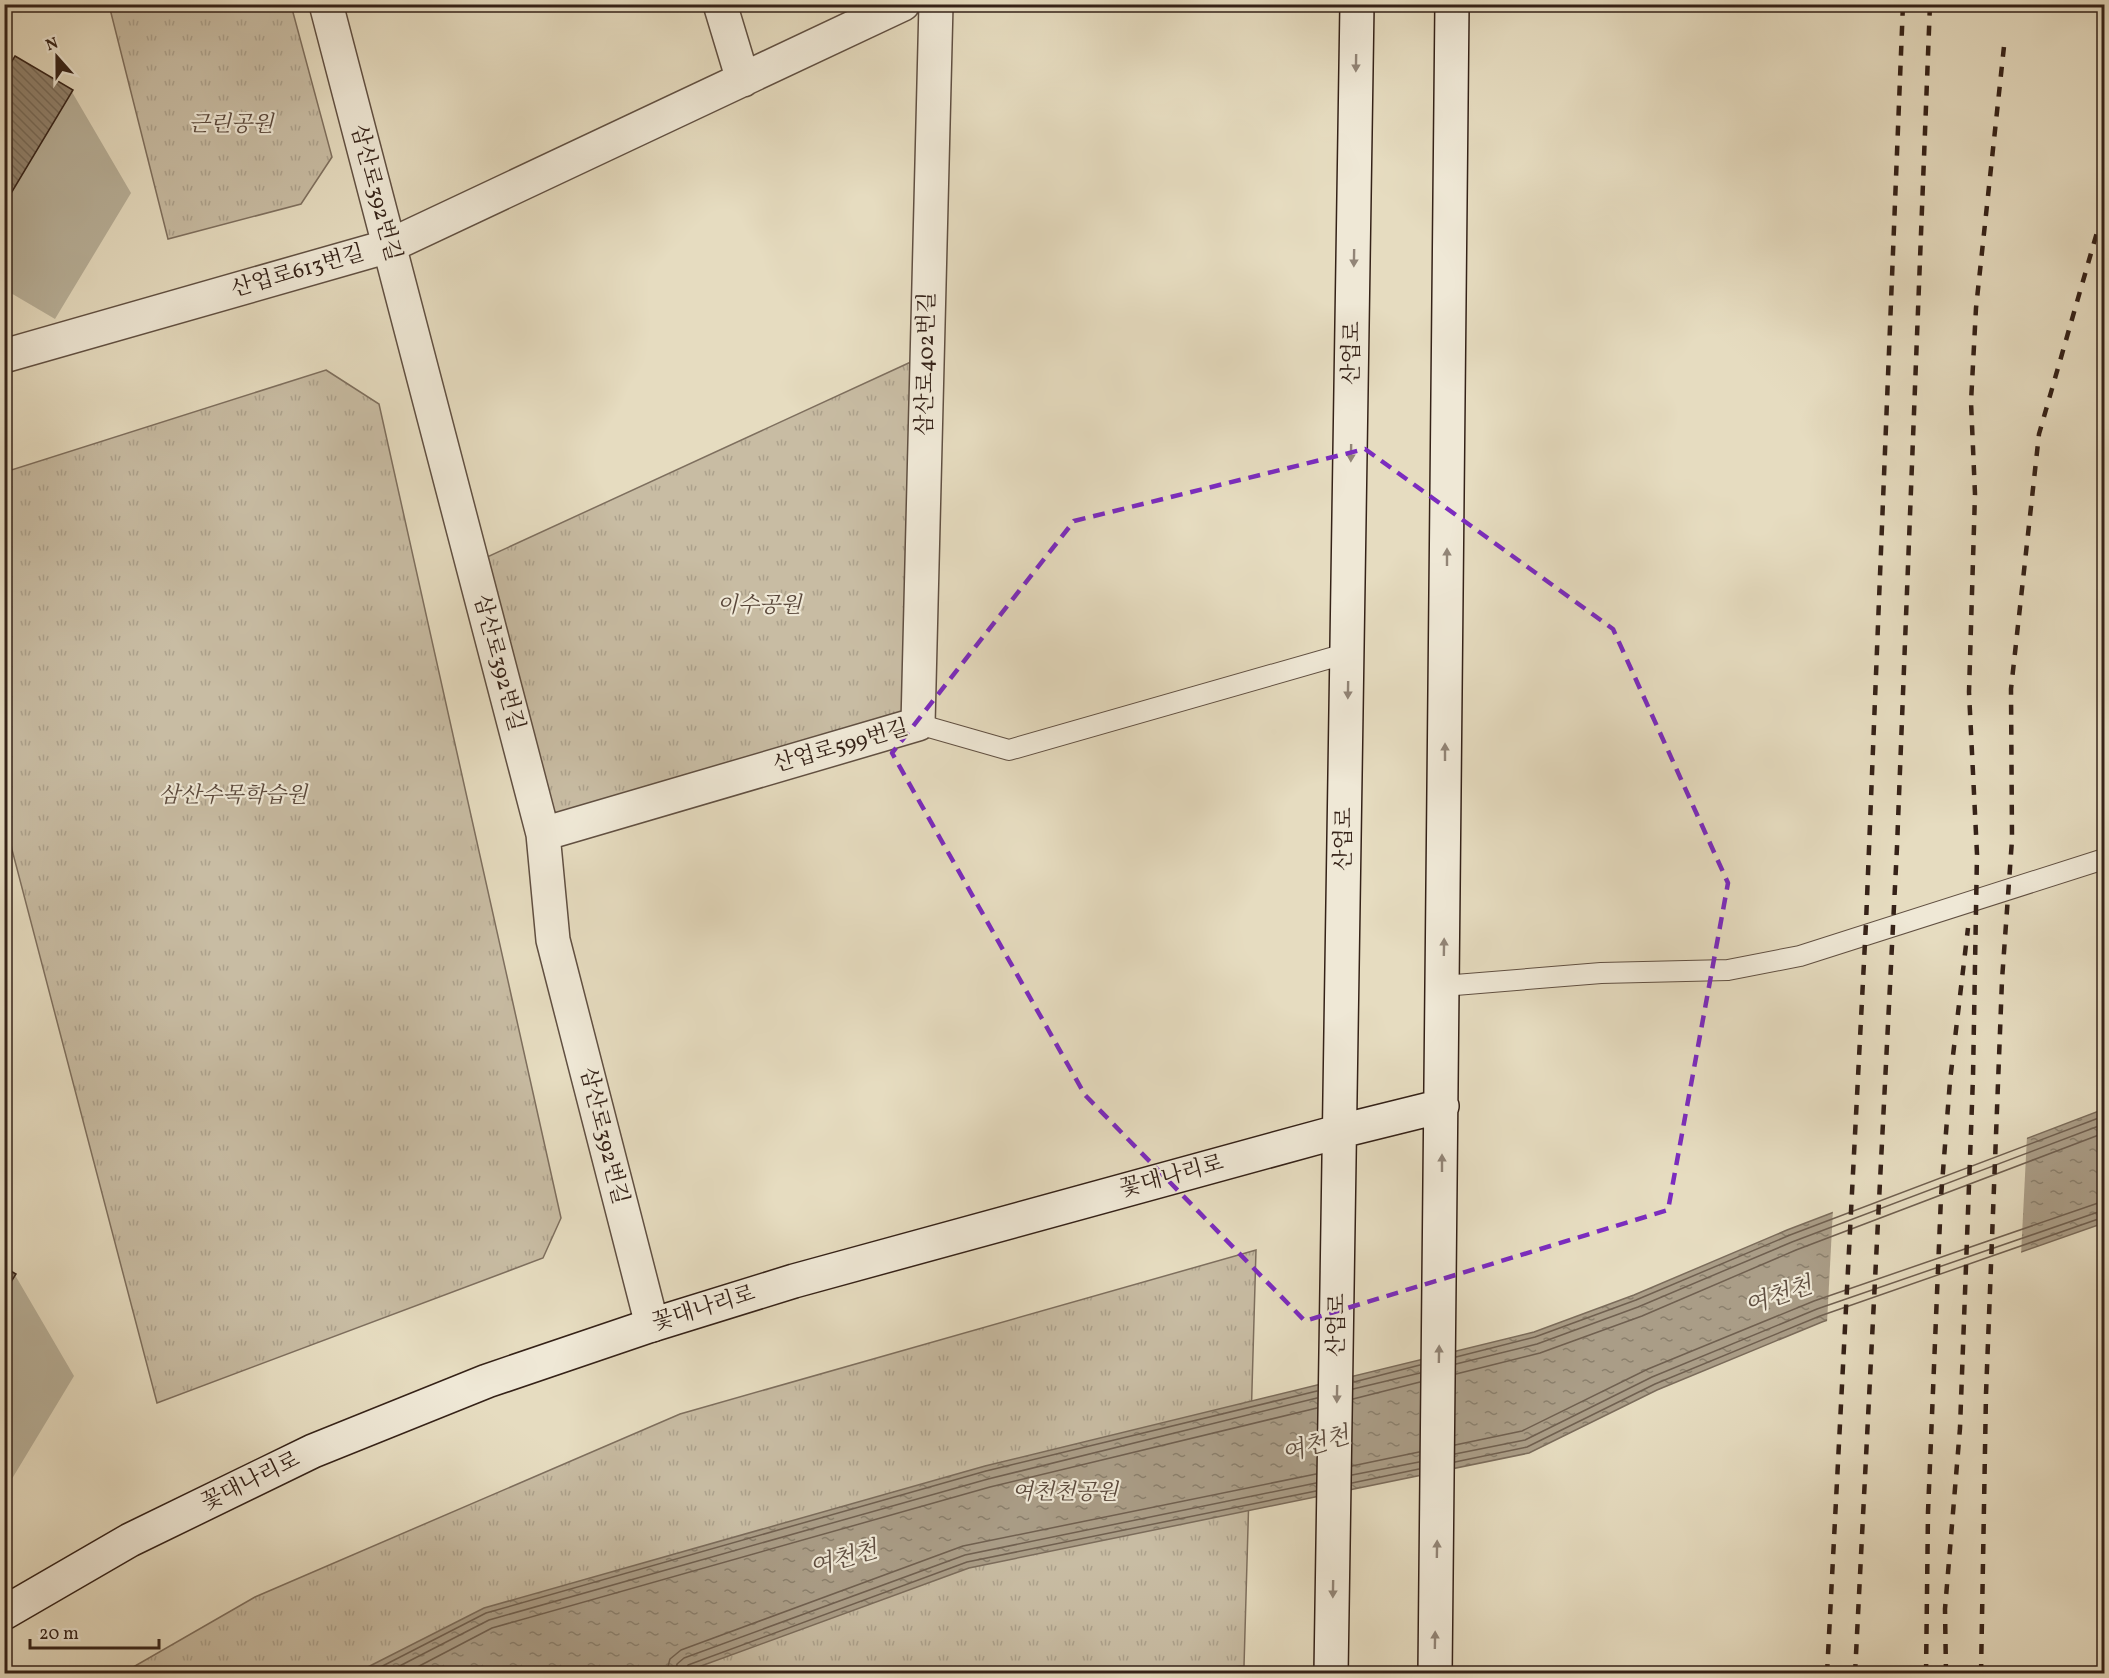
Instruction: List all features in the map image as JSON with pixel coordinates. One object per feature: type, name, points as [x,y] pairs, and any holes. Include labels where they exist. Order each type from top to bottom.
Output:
[{"type":"main road","name":"삼산로392번길","points":[[326,4],[543,834],[553,940],[652,1325]]},
{"type":"main road","points":[[720,4],[743,80]]},
{"type":"main road","name":"산업로613번길","points":[[4,356],[389,246],[903,4]]},
{"type":"main road","name":"삼산로402번길","points":[[918,724],[936,4]]},
{"type":"main road","name":"산업로","points":[[1331,1674],[1357,4]]},
{"type":"main road","points":[[1435,1674],[1452,4]]},
{"type":"main road","name":"산업로599번길","points":[[543,834],[918,724]]},
{"type":"main road","name":"꽃대나리로","points":[[4,1613],[130,1539],[314,1452],[487,1381],[652,1325],[794,1281],[1341,1131],[1442,1106]]},
{"type":"lane","name":"산업로599번길","points":[[918,724],[1009,750],[1348,653]]},
{"type":"lane","points":[[1443,986],[1601,973],[1728,970],[1800,956],[2104,859]]},
{"type":"highlighted area","points":[[1365,449],[1613,629],[1728,883],[1668,1210],[1305,1321],[1085,1095],[892,753],[1074,521]]},
{"type":"green space","name":"근린공원","points":[[109,5],[291,5],[332,157],[301,204],[168,239]]},
{"type":"green space","name":"이수공원","points":[[913,361],[918,724],[543,834],[472,564]]},
{"type":"green space","name":"삼산수목학습원","points":[[326,370],[379,404],[561,1218],[543,1258],[157,1403],[5,823],[5,472]]},
{"type":"green space","name":"여천천공원","points":[[1256,1250],[1244,1666],[1157,1674],[121,1674],[255,1597],[680,1414]]},
{"type":"water","name":"여천천","points":[[2104,1109],[2104,1223],[1822,1322],[1657,1390],[1529,1453],[969,1568],[682,1673],[354,1674],[484,1608],[985,1466],[1534,1332],[1634,1295],[1787,1230]]},
{"type":"pier","points":[[2027,1136],[2021,1255],[1827,1323],[1833,1209]]},
{"type":"building","points":[[15,56],[73,90],[4,205],[4,74]]},
{"type":"building","points":[[4,1267],[16,1274],[4,1293]]},
{"type":"railway","points":[[1827,1674],[1866,923],[1903,4]]},
{"type":"railway","points":[[1855,1674],[1897,847],[1930,4]]},
{"type":"railway","points":[[1946,1674],[1945,1609],[1960,1428],[1973,1077],[1977,854],[1969,692],[1975,494],[1971,402],[1976,308],[2005,37]]},
{"type":"railway","points":[[1981,1674],[1986,1394],[2002,980],[2012,840],[2011,689],[2039,434],[2104,208]]},
{"type":"railway","points":[[1926,1674],[1928,1512],[1941,1197],[1950,1081],[1968,928]]}]
